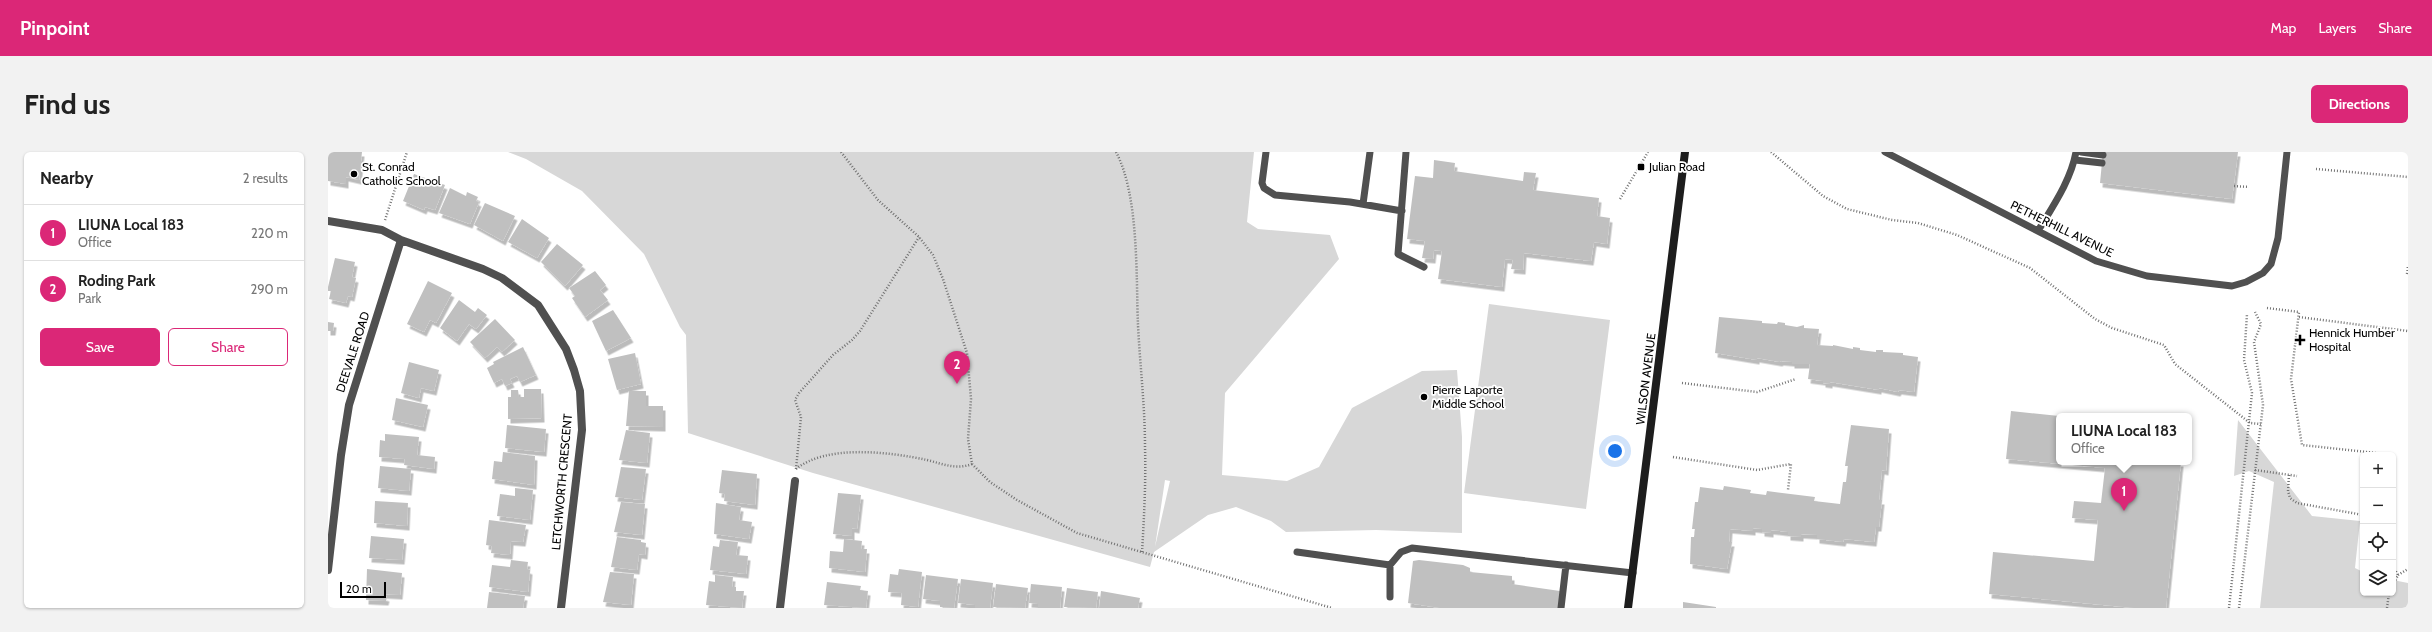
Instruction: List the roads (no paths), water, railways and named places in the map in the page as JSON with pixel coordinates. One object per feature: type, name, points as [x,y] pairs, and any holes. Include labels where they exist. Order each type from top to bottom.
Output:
[{"type":"main road","name":"WILSON AVENUE","points":[[1628,608],[1685,152]]},
{"type":"street","name":"LETCHWORTH CRESCENT","points":[[328,221],[382,230],[401,240],[502,278],[538,305],[566,349],[580,391],[582,430],[561,608]]},
{"type":"street","name":"DEEVALE ROAD","points":[[328,570],[340,455],[349,405],[401,240]]},
{"type":"street","points":[[780,608],[795,481]]},
{"type":"lane","points":[[1266,152],[1262,183],[1264,188],[1275,195],[1364,204],[1402,211]]},
{"type":"lane","points":[[1364,204],[1370,152]]},
{"type":"lane","points":[[1406,152],[1398,254],[1424,267]]},
{"type":"lane","name":"PETHERHILL AVENUE","points":[[1885,152],[2096,261],[2147,276],[2232,286],[2246,282],[2263,273],[2271,264],[2278,238],[2287,152]]},
{"type":"lane","points":[[2038,231],[2064,187],[2075,160],[2076,152]]},
{"type":"lane","points":[[2081,152],[2103,155]]},
{"type":"lane","points":[[2075,160],[2102,163]]},
{"type":"lane","points":[[1390,597],[1390,565],[1401,552],[1412,548],[1633,573]]},
{"type":"lane","points":[[1297,552],[1390,565]]},
{"type":"lane","points":[[1561,608],[1566,565]]},
{"type":"place","name":"Julian Road","points":[[1641,167]]},
{"type":"place","name":"St. Conrad Catholic School","points":[[354,174]]},
{"type":"place","name":"Hennick Humber Hospital","points":[[2300,340]]},
{"type":"place","name":"Roding Park","points":[[957,384]]},
{"type":"place","name":"Pierre Laporte Middle School","points":[[1424,397]]},
{"type":"place","name":"LIUNA Local 183","points":[[2124,511]]}]
